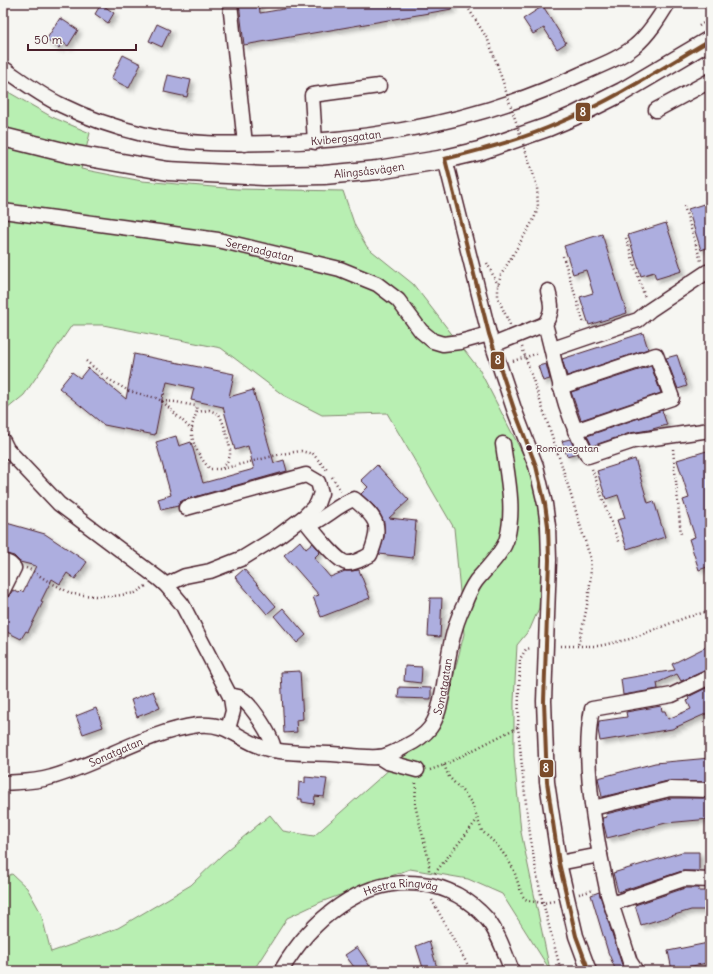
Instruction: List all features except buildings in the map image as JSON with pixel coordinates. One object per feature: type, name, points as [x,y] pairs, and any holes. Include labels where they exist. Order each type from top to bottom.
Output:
[{"type":"main road","name":"Alingsåsvägen","points":[[3,137],[71,154],[168,171],[264,176],[324,175],[378,170],[445,159],[479,151],[548,127],[622,92],[710,40]]},
{"type":"street","points":[[230,3],[245,144]]},
{"type":"street","name":"Kvibergsgatan","points":[[3,68],[60,105],[86,116],[146,135],[177,141],[245,144],[315,142],[395,132],[489,110],[538,94],[622,55],[636,45],[649,30],[668,3]]},
{"type":"street","points":[[656,110],[710,81]]},
{"type":"street","points":[[315,142],[312,95],[379,86]]},
{"type":"street","points":[[445,159],[491,340],[514,409],[536,466],[548,526],[549,560],[544,701],[547,782],[559,863],[576,936],[589,971]]},
{"type":"street","name":"Serenadgatan","points":[[3,211],[218,240],[340,269],[377,284],[398,300],[421,331],[433,341],[443,344],[491,340]]},
{"type":"street","points":[[553,349],[587,336],[638,320],[650,310],[709,271]]},
{"type":"street","points":[[491,340],[516,336],[546,324],[550,316],[552,306],[548,291]]},
{"type":"street","points":[[546,324],[553,349],[560,387],[575,431],[588,456],[633,441],[672,434],[710,430]]},
{"type":"street","points":[[560,387],[656,355],[672,398],[575,431]]},
{"type":"street","name":"Sonatgatan","points":[[3,783],[25,782],[50,778],[148,738],[187,727],[210,724],[228,729],[246,740],[274,750],[379,757],[395,752],[411,743],[430,728],[441,701],[453,633],[463,606],[475,583],[492,563],[506,541],[510,525],[511,509],[503,444]]},
{"type":"street","points":[[4,447],[59,504],[163,582],[182,604],[230,696],[233,711],[228,729]]},
{"type":"street","points":[[186,508],[306,475],[318,482],[321,493],[317,504],[306,522]]},
{"type":"street","points":[[163,582],[210,571],[243,558],[306,522],[319,521],[345,502],[354,499],[367,510],[376,522],[376,540],[370,555],[348,564],[342,562],[306,522]]},
{"type":"street","points":[[3,590],[9,565]]},
{"type":"street","points":[[636,971],[630,962],[611,904],[600,855],[593,808],[589,764],[589,726],[592,709],[672,695],[710,677]]},
{"type":"street","points":[[230,696],[242,699],[249,706],[269,734],[274,750]]},
{"type":"street","points":[[379,757],[387,762],[417,770]]},
{"type":"street","points":[[593,808],[670,789],[710,790]]},
{"type":"street","points":[[559,863],[600,855]]},
{"type":"street","points":[[611,904],[684,879],[710,880]]},
{"type":"street","name":"Hestra Ringväg","points":[[281,971],[289,957],[304,938],[332,910],[353,896],[397,882],[411,882],[438,886],[452,892],[474,906],[488,920],[497,935],[512,971]]},
{"type":"path","points":[[465,3],[488,40],[537,186],[538,208],[502,275],[498,286],[498,298],[526,357],[590,557],[591,571],[589,592],[578,645]]},
{"type":"path","points":[[695,28],[710,19]]},
{"type":"path","points":[[684,206],[702,263],[709,271]]},
{"type":"path","points":[[626,238],[650,310]]},
{"type":"path","points":[[563,256],[587,336]]},
{"type":"path","points":[[487,263],[498,286]]},
{"type":"path","points":[[500,366],[553,349]]},
{"type":"path","points":[[86,361],[108,379],[129,390],[162,401],[192,430]]},
{"type":"path","points":[[162,401],[196,406],[197,412],[192,430],[192,436],[199,454],[204,463],[210,469],[222,470],[295,451],[307,452],[313,454],[319,460],[348,501]]},
{"type":"path","points":[[197,412],[209,410],[219,414],[224,426],[230,455],[222,470]]},
{"type":"path","points":[[672,434],[681,535]]},
{"type":"path","points":[[588,456],[619,544]]},
{"type":"path","points":[[9,565],[31,570],[72,594],[114,596],[135,593],[163,582]]},
{"type":"path","points":[[561,646],[599,646],[630,639],[687,616],[710,611]]},
{"type":"path","points":[[536,647],[526,649],[520,659],[518,726],[525,804],[531,846],[543,903],[561,971]]},
{"type":"path","points":[[417,770],[427,771],[444,765],[518,726]]},
{"type":"path","points":[[444,765],[449,777],[466,795],[472,804],[482,831],[497,845],[513,868],[525,899],[543,903]]},
{"type":"path","points":[[429,877],[447,859],[477,820]]},
{"type":"green space","points":[[3,89],[52,117],[90,133],[81,169],[142,181],[237,189],[343,191],[355,226],[367,247],[413,284],[479,369],[527,462],[537,497],[542,550],[539,608],[530,629],[517,645],[514,701],[514,756],[521,832],[550,970],[502,894],[468,879],[410,869],[321,902],[287,918],[253,971],[3,971],[3,878],[12,874],[27,888],[41,913],[51,952],[118,928],[191,885],[223,854],[270,815],[283,831],[314,836],[435,729],[448,698],[464,634],[454,528],[387,413],[322,415],[283,395],[221,348],[103,325],[72,325],[24,395],[7,409],[3,385],[3,240],[5,229],[3,228]]},
{"type":"transit line","name":"8","points":[[445,159],[518,139],[547,128],[599,104],[637,84],[710,40]]},
{"type":"transit line","name":"8","points":[[445,159],[489,334],[514,409],[536,466],[545,504],[548,526],[549,560],[544,701],[547,782],[559,863],[576,936],[589,971]]},
{"type":"place","name":"Romansgatan","points":[[529,448]]}]
